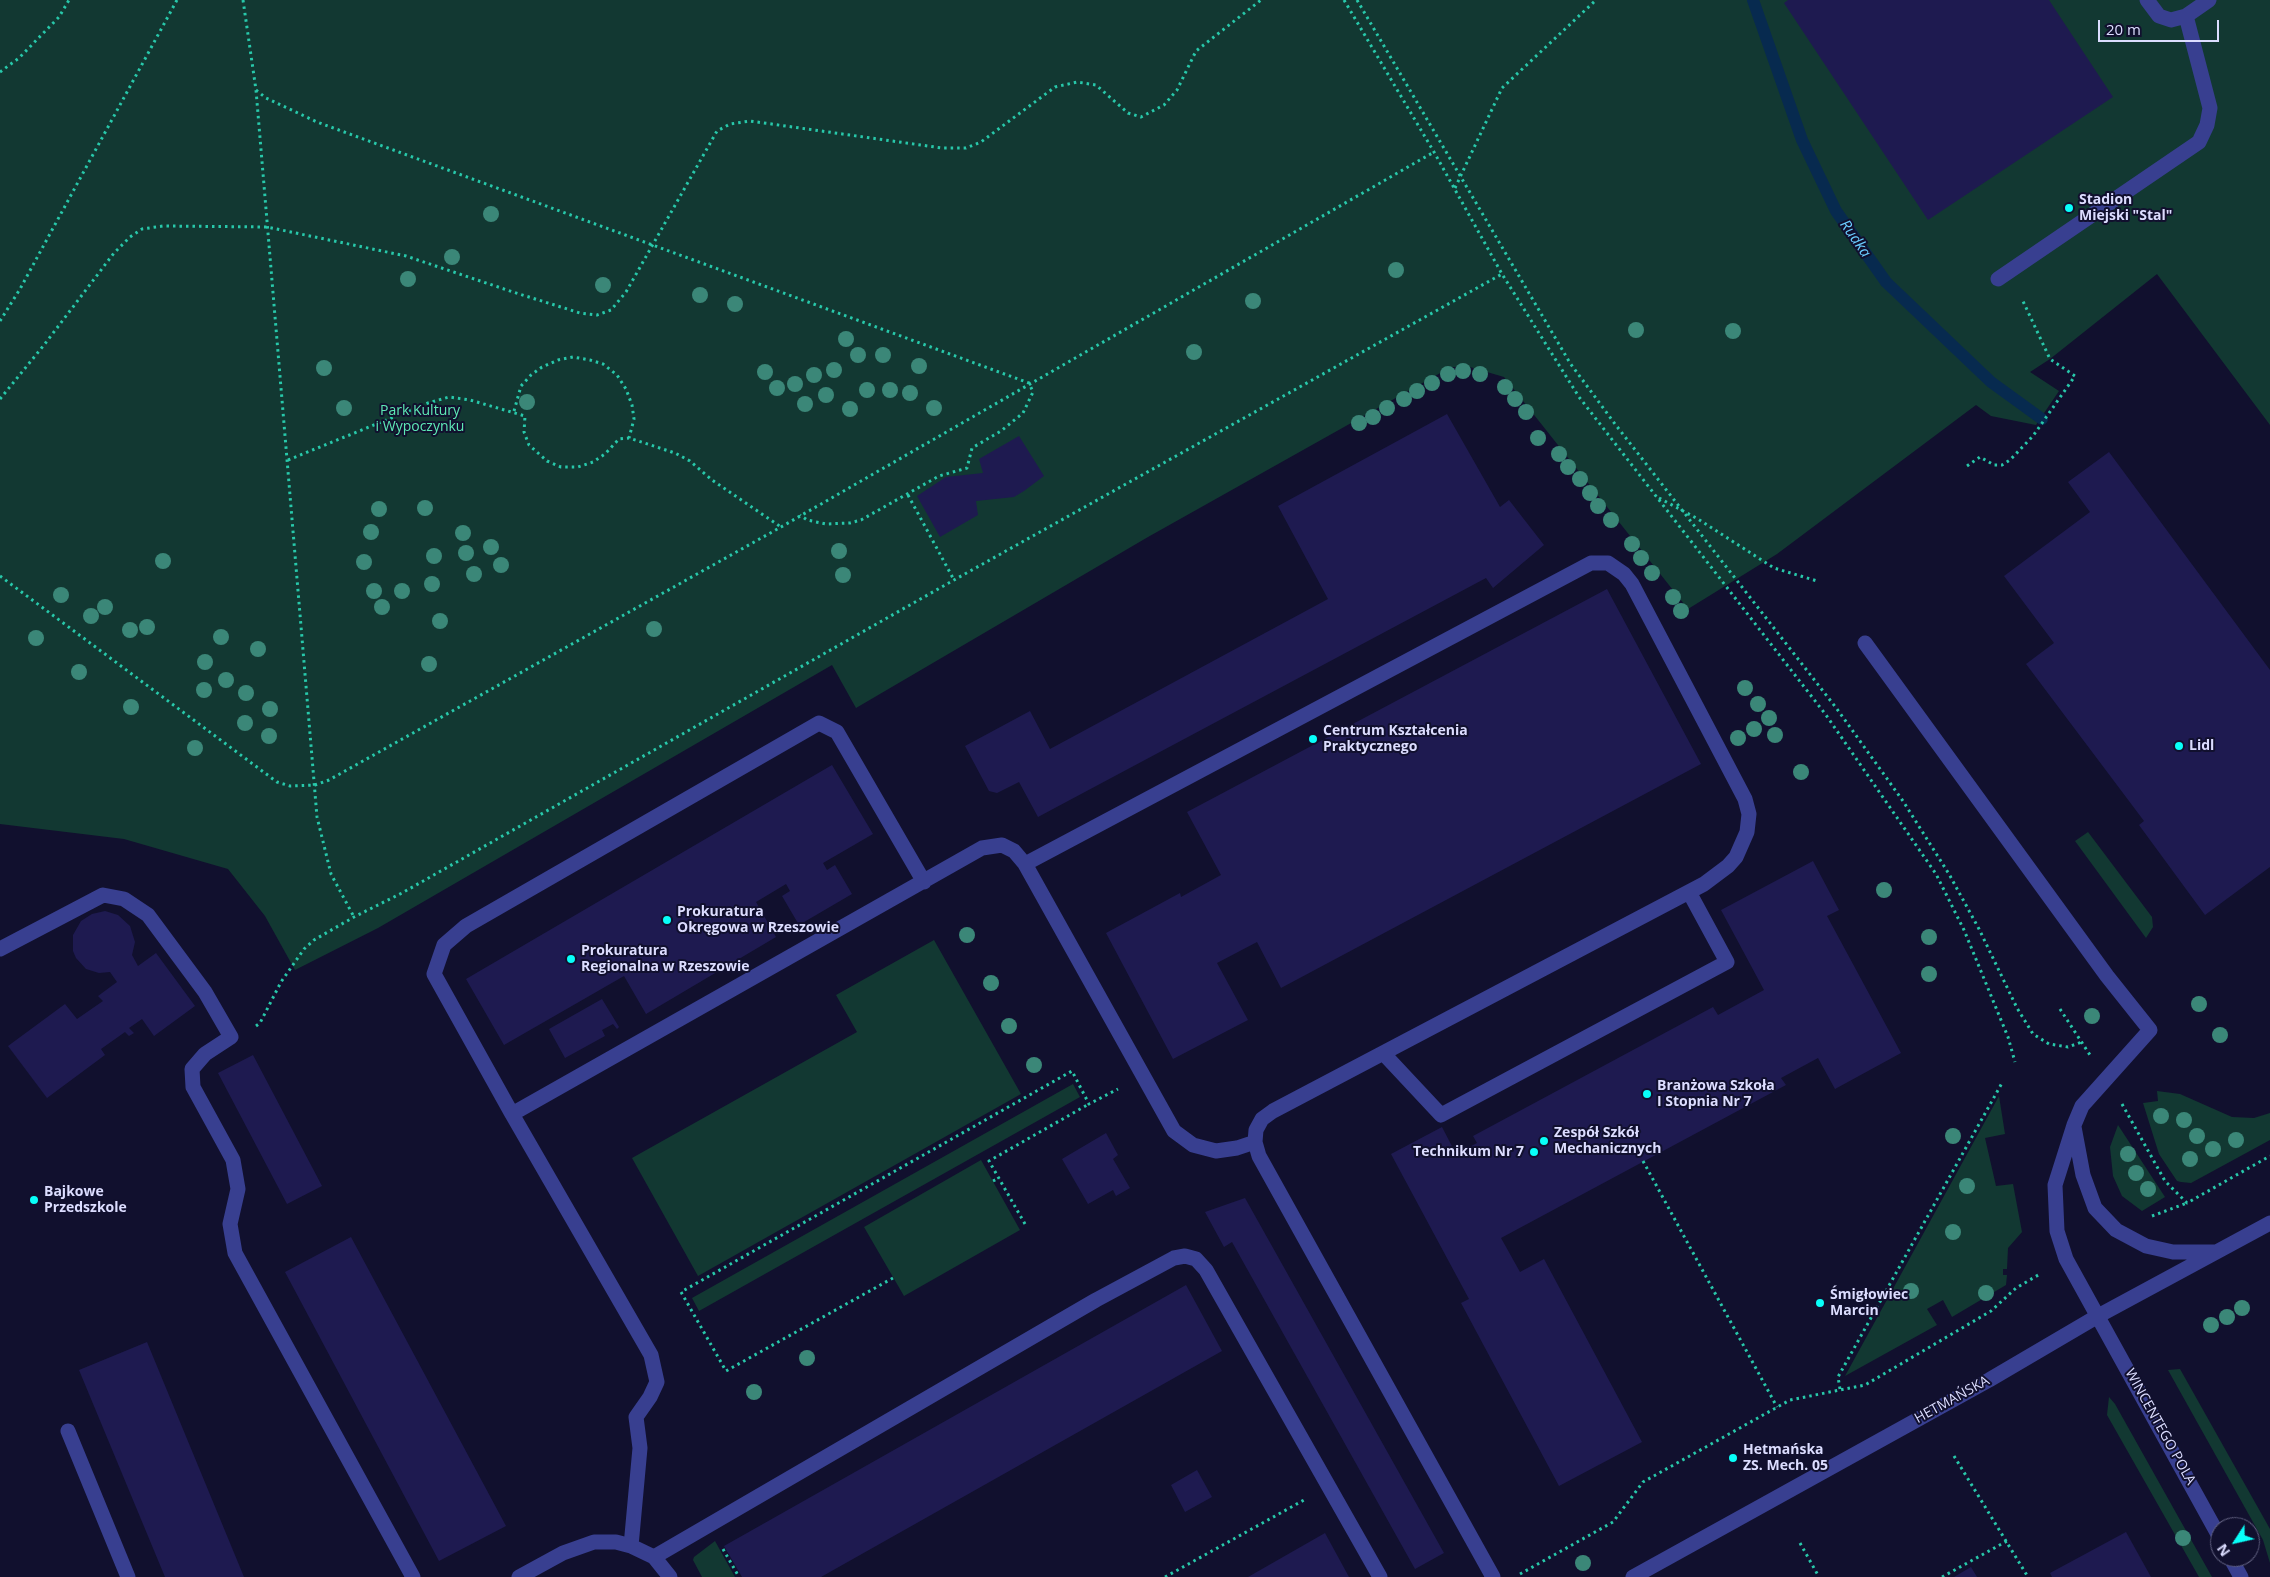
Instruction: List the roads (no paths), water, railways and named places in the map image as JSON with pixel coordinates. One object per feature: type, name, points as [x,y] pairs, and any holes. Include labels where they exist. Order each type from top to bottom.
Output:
[{"type":"street","points":[[2147,0],[2159,16],[2171,20],[2186,16],[2209,0]]},
{"type":"street","points":[[2003,275],[2200,142],[2207,126],[2210,108],[2186,16]]},
{"type":"street","points":[[1025,864],[1591,563],[1608,563],[1617,568],[1632,584],[1745,799],[1749,814],[1747,832],[1736,857],[1720,873],[1689,892],[1274,1111],[1262,1119],[1256,1130],[1255,1142],[1259,1156],[1493,1577]]},
{"type":"street","name":"WINCENTEGO POLA","points":[[1865,643],[2107,976],[2150,1030],[2082,1106],[2055,1185],[2057,1231],[2066,1259],[2210,1520]]},
{"type":"street","points":[[631,1546],[640,1448],[636,1417],[650,1397],[657,1382],[651,1354],[512,1114],[434,974],[444,945],[466,926],[819,723],[837,732],[842,738],[924,882]]},
{"type":"street","points":[[512,1114],[982,848],[994,845],[1008,848],[1020,856],[1174,1131],[1193,1145],[1216,1151],[1237,1148],[1255,1142]]},
{"type":"street","points":[[1384,1054],[1441,1115],[1727,962],[1689,892]]},
{"type":"street","points":[[0,948],[102,895],[124,899],[148,915],[205,992],[231,1037],[205,1054],[192,1069],[193,1086],[233,1160],[238,1189],[230,1224],[235,1253],[413,1577]]},
{"type":"street","points":[[2074,1125],[2083,1176],[2095,1208],[2116,1230],[2146,1246],[2173,1252],[2216,1252]]},
{"type":"street","name":"HETMAŃSKA","points":[[1633,1577],[1989,1380],[2098,1316],[2270,1223]]},
{"type":"street","points":[[654,1557],[1096,1300],[1174,1258],[1185,1256],[1196,1259],[1206,1270],[1380,1577]]},
{"type":"street","points":[[68,1431],[128,1577]]},
{"type":"street","points":[[519,1577],[563,1552],[594,1542],[616,1542],[631,1546],[654,1557],[670,1577]]},
{"type":"waterway","name":"Rudka","points":[[1753,0],[1802,140],[1836,211],[1886,282],[1991,382],[2042,419]]},
{"type":"place","name":"Stadion Miejski \"Stal\"","points":[[2069,208]]},
{"type":"place","name":"Centrum Kształcenia Praktycznego","points":[[1313,739]]},
{"type":"place","name":"Lidl","points":[[2179,746]]},
{"type":"place","name":"Prokuratura Okręgowa w Rzeszowie","points":[[667,920]]},
{"type":"place","name":"Prokuratura Regionalna w Rzeszowie","points":[[571,959]]},
{"type":"place","name":"Branżowa Szkoła I Stopnia Nr 7","points":[[1647,1094]]},
{"type":"place","name":"Zespół Szkół Mechanicznych","points":[[1544,1141]]},
{"type":"place","name":"Technikum Nr 7","points":[[1534,1152]]},
{"type":"place","name":"Bajkowe Przedszkole","points":[[34,1200]]},
{"type":"place","name":"Śmigłowiec Marcin","points":[[1820,1303]]},
{"type":"place","name":"Hetmańska ZS. Mech. 05","points":[[1733,1458]]},
{"type":"park label","name":"Park Kultury i Wypoczynku","points":[[420,420]]}]
